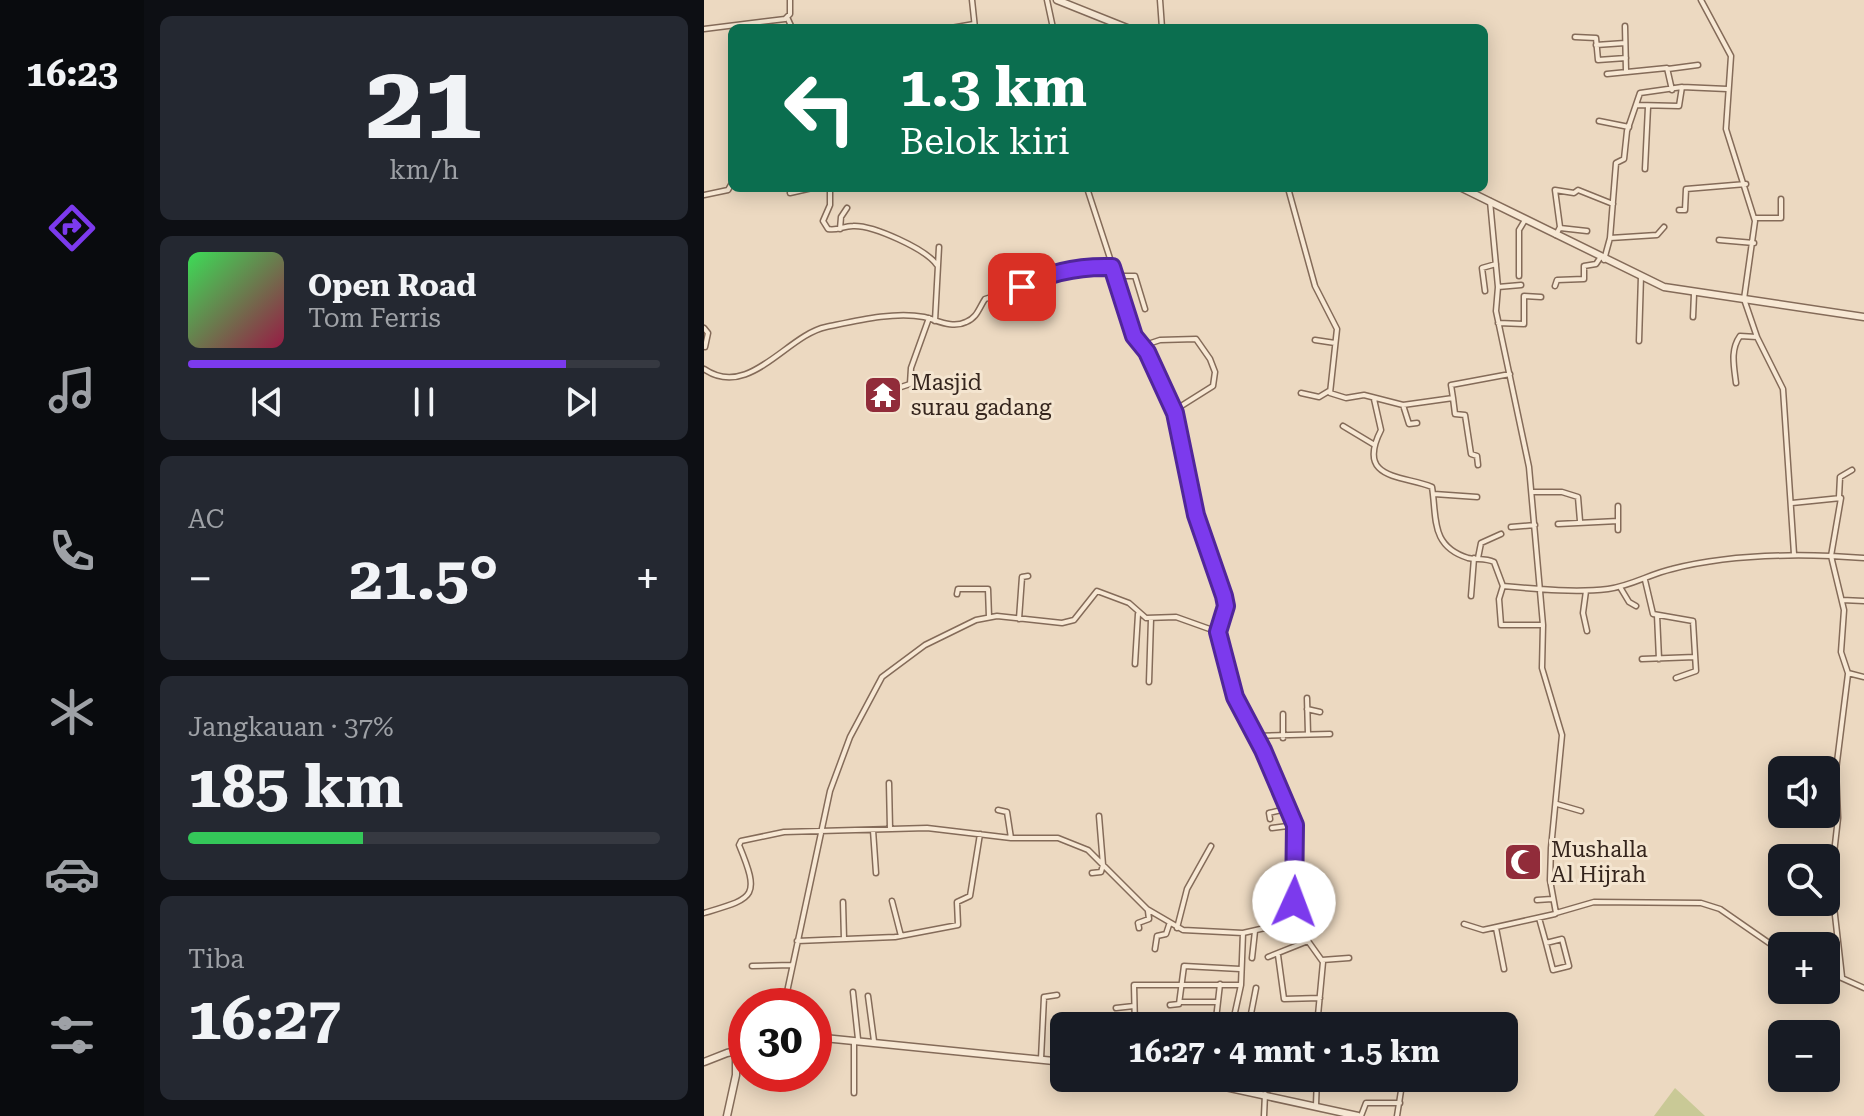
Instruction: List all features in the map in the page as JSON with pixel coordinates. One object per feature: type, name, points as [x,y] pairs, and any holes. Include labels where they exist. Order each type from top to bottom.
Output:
[{"type":"street","points":[[790,0],[787,17],[790,24]]},
{"type":"street","points":[[972,0],[974,24]]},
{"type":"street","points":[[1047,0],[1052,24]]},
{"type":"street","points":[[1057,0],[1117,24]]},
{"type":"street","points":[[1160,0],[1162,24]]},
{"type":"street","points":[[1701,0],[1730,53],[1726,129],[1755,218],[1744,299],[1757,337],[1783,389],[1794,554]]},
{"type":"street","points":[[739,24],[787,17]]},
{"type":"street","points":[[704,29],[728,26]]},
{"type":"street","points":[[1625,26],[1626,71]]},
{"type":"street","points":[[1575,37],[1595,37],[1598,60],[1626,58]]},
{"type":"street","points":[[1596,45],[1625,43]]},
{"type":"street","points":[[1607,74],[1698,65]]},
{"type":"street","points":[[1668,69],[1672,90]]},
{"type":"street","points":[[1555,286],[1557,280],[1584,279],[1584,266],[1596,264],[1602,259],[1610,238],[1616,163],[1624,159],[1629,127],[1641,93],[1682,87],[1727,89]]},
{"type":"street","points":[[1637,105],[1679,106],[1682,87]]},
{"type":"street","points":[[1645,169],[1648,107]]},
{"type":"street","points":[[1599,121],[1629,127]]},
{"type":"street","points":[[1679,210],[1685,210],[1686,189],[1746,184]]},
{"type":"street","points":[[704,195],[728,190]]},
{"type":"street","points":[[1558,231],[1555,190],[1574,193],[1578,190],[1613,204]]},
{"type":"street","points":[[790,193],[794,192]]},
{"type":"street","points":[[830,192],[831,202],[823,222],[830,230],[859,226],[891,234],[905,245],[928,253],[937,265]]},
{"type":"street","points":[[1088,192],[1139,343],[1161,378],[1175,413],[1196,515],[1226,606],[1218,632],[1235,697],[1290,808],[1295,825],[1296,907],[1308,941],[1322,960],[1318,1012]]},
{"type":"street","points":[[1289,192],[1315,286],[1337,326],[1329,391]]},
{"type":"street","points":[[1471,192],[1525,220],[1558,231],[1602,259],[1664,287],[1694,294],[1864,317]]},
{"type":"street","points":[[1755,218],[1781,218],[1781,199]]},
{"type":"street","points":[[1490,201],[1488,216],[1496,264],[1498,323],[1532,492],[1543,625],[1542,668],[1562,735],[1552,830],[1552,899],[1556,913]]},
{"type":"street","points":[[840,229],[841,217],[847,208]]},
{"type":"street","points":[[1519,276],[1519,230],[1525,220]]},
{"type":"street","points":[[1610,238],[1657,235],[1664,227]]},
{"type":"street","points":[[1558,231],[1587,231]]},
{"type":"street","points":[[1719,240],[1754,243]]},
{"type":"street","points":[[935,321],[939,247]]},
{"type":"street","points":[[1485,291],[1482,268],[1496,264]]},
{"type":"street","points":[[704,369],[728,375],[757,370],[821,328],[888,317],[966,322],[979,311],[985,299],[1008,293],[1041,277],[1089,267],[1112,267]]},
{"type":"street","points":[[1115,276],[1135,276],[1145,309]]},
{"type":"street","points":[[1639,341],[1641,276]]},
{"type":"street","points":[[1498,287],[1521,285]]},
{"type":"street","points":[[1132,299],[1140,292]]},
{"type":"street","points":[[1693,317],[1694,294]]},
{"type":"street","points":[[1498,323],[1524,324],[1524,296],[1541,297]]},
{"type":"street","points":[[884,381],[894,389],[909,385],[929,318]]},
{"type":"street","points":[[704,328],[708,332],[705,347]]},
{"type":"street","points":[[1736,383],[1735,342],[1740,336],[1757,337]]},
{"type":"street","points":[[1139,343],[1189,337],[1203,345],[1215,372],[1213,386],[1175,413]]},
{"type":"street","points":[[1315,340],[1335,343]]},
{"type":"street","points":[[1478,465],[1477,456],[1471,454],[1465,415],[1455,414],[1451,385],[1510,374]]},
{"type":"street","points":[[1301,393],[1319,397],[1329,391]]},
{"type":"street","points":[[1329,391],[1335,396],[1364,395],[1403,405],[1453,398]]},
{"type":"street","points":[[1374,399],[1381,430],[1373,444],[1373,455],[1384,472],[1403,482],[1431,486],[1435,523],[1441,541],[1476,558],[1494,562],[1503,586],[1499,599],[1501,625],[1543,625]]},
{"type":"street","points":[[1403,405],[1409,424],[1417,423]]},
{"type":"street","points":[[1343,426],[1373,444]]},
{"type":"street","points":[[1852,470],[1840,477],[1839,497],[1842,505],[1831,556],[1842,600],[1841,652],[1848,673],[1836,770],[1838,818],[1831,880],[1842,977],[1864,988]]},
{"type":"street","points":[[1532,492],[1562,492],[1578,497],[1580,521]]},
{"type":"street","points":[[1434,494],[1477,497]]},
{"type":"street","points":[[1792,503],[1839,497]]},
{"type":"street","points":[[1618,506],[1618,530]]},
{"type":"street","points":[[1558,524],[1618,521]]},
{"type":"street","points":[[1511,527],[1535,525]]},
{"type":"street","points":[[1471,596],[1481,543],[1501,534]]},
{"type":"street","points":[[1503,586],[1586,591],[1620,587],[1670,569],[1794,554],[1864,558]]},
{"type":"street","points":[[1019,619],[1022,577],[1028,576]]},
{"type":"street","points":[[1645,580],[1652,612],[1692,619],[1694,673],[1676,678]]},
{"type":"street","points":[[957,594],[958,589],[965,586],[988,589],[989,617]]},
{"type":"street","points":[[1620,587],[1629,602],[1636,606]]},
{"type":"street","points":[[788,988],[839,763],[862,711],[892,666],[943,635],[989,617],[1073,621],[1097,591],[1129,603],[1138,614],[1151,619],[1176,617],[1218,632]]},
{"type":"street","points":[[1586,591],[1583,613],[1587,631]]},
{"type":"street","points":[[1842,600],[1864,601]]},
{"type":"street","points":[[1135,664],[1138,614]]},
{"type":"street","points":[[1657,615],[1659,659]]},
{"type":"street","points":[[1149,682],[1151,619]]},
{"type":"street","points":[[1642,659],[1695,657]]},
{"type":"street","points":[[1848,673],[1864,677]]},
{"type":"street","points":[[1307,698],[1308,734]]},
{"type":"street","points":[[1307,709],[1320,712]]},
{"type":"street","points":[[1283,714],[1283,738]]},
{"type":"street","points":[[1256,736],[1283,738],[1330,734]]},
{"type":"street","points":[[889,783],[890,829]]},
{"type":"street","points":[[1557,804],[1581,811]]},
{"type":"street","points":[[1270,819],[1269,813],[1290,808]]},
{"type":"street","points":[[998,810],[1007,812],[1011,838]]},
{"type":"street","points":[[1092,873],[1101,872],[1103,865],[1099,816]]},
{"type":"street","points":[[1272,828],[1295,825]]},
{"type":"street","points":[[704,913],[739,904],[748,894],[751,875],[739,845],[741,841],[778,832],[927,828],[1011,838],[1063,839],[1088,850],[1147,909],[1177,928],[1243,933],[1300,920]]},
{"type":"street","points":[[873,830],[876,873]]},
{"type":"street","points":[[797,941],[901,936],[958,925],[957,902],[970,896],[980,834]]},
{"type":"street","points":[[1177,928],[1187,889],[1211,846]]},
{"type":"street","points":[[1294,893],[1317,890],[1319,876]]},
{"type":"street","points":[[1537,900],[1552,899]]},
{"type":"street","points":[[892,901],[901,936]]},
{"type":"street","points":[[843,902],[844,939]]},
{"type":"street","points":[[1464,924],[1479,930],[1496,928],[1594,902],[1701,903],[1720,909],[1768,942]]},
{"type":"street","points":[[1296,907],[1327,903]]},
{"type":"street","points":[[1139,928],[1138,923],[1149,919],[1147,909]]},
{"type":"street","points":[[1539,918],[1553,970],[1569,966],[1562,939],[1546,943]]},
{"type":"street","points":[[1155,949],[1157,936],[1167,933],[1169,925]]},
{"type":"street","points":[[1496,928],[1504,969]]},
{"type":"street","points":[[1252,958],[1255,931]]},
{"type":"street","points":[[1235,1012],[1241,985],[1243,933]]},
{"type":"street","points":[[1268,957],[1308,941]]},
{"type":"street","points":[[1278,955],[1284,999],[1320,998]]},
{"type":"street","points":[[1322,960],[1349,958]]},
{"type":"street","points":[[752,966],[792,965]]},
{"type":"street","points":[[1180,1002],[1184,966],[1240,969]]},
{"type":"street","points":[[1215,1012],[1220,984]]},
{"type":"street","points":[[1134,1012],[1134,985],[1241,985]]},
{"type":"street","points":[[1251,1012],[1256,988]]},
{"type":"street","points":[[853,992],[856,1039],[854,1093]]},
{"type":"street","points":[[1041,1059],[1044,997],[1057,995]]},
{"type":"street","points":[[868,996],[874,1041]]},
{"type":"street","points":[[1170,1005],[1217,1002]]},
{"type":"street","points":[[1116,1008],[1134,1006]]},
{"type":"street","points":[[832,1038],[1050,1060]]},
{"type":"street","points":[[704,1062],[727,1053]]},
{"type":"street","points":[[727,1116],[731,1092]]},
{"type":"street","points":[[1256,1092],[1358,1116],[1366,1103],[1400,1103]]},
{"type":"street","points":[[1303,1102],[1314,1092]]},
{"type":"street","points":[[1315,1092],[1316,1105]]},
{"type":"street","points":[[1397,1116],[1401,1092]]},
{"type":"street","points":[[1264,1116],[1265,1094]]},
{"type":"green space","points":[[1675,1088],[1705,1116],[1654,1116]]},
{"type":"place","name":"Masjid surau gadang","points":[[883,395]]},
{"type":"place","name":"Mushalla Al Hijrah","points":[[1523,862]]},
{"type":"route","points":[[1022,287],[1036,279],[1068,270],[1112,267],[1134,336],[1161,378],[1175,413],[1196,515],[1224,596],[1226,606],[1218,632],[1235,697],[1292,813],[1296,858],[1294,902]]}]
